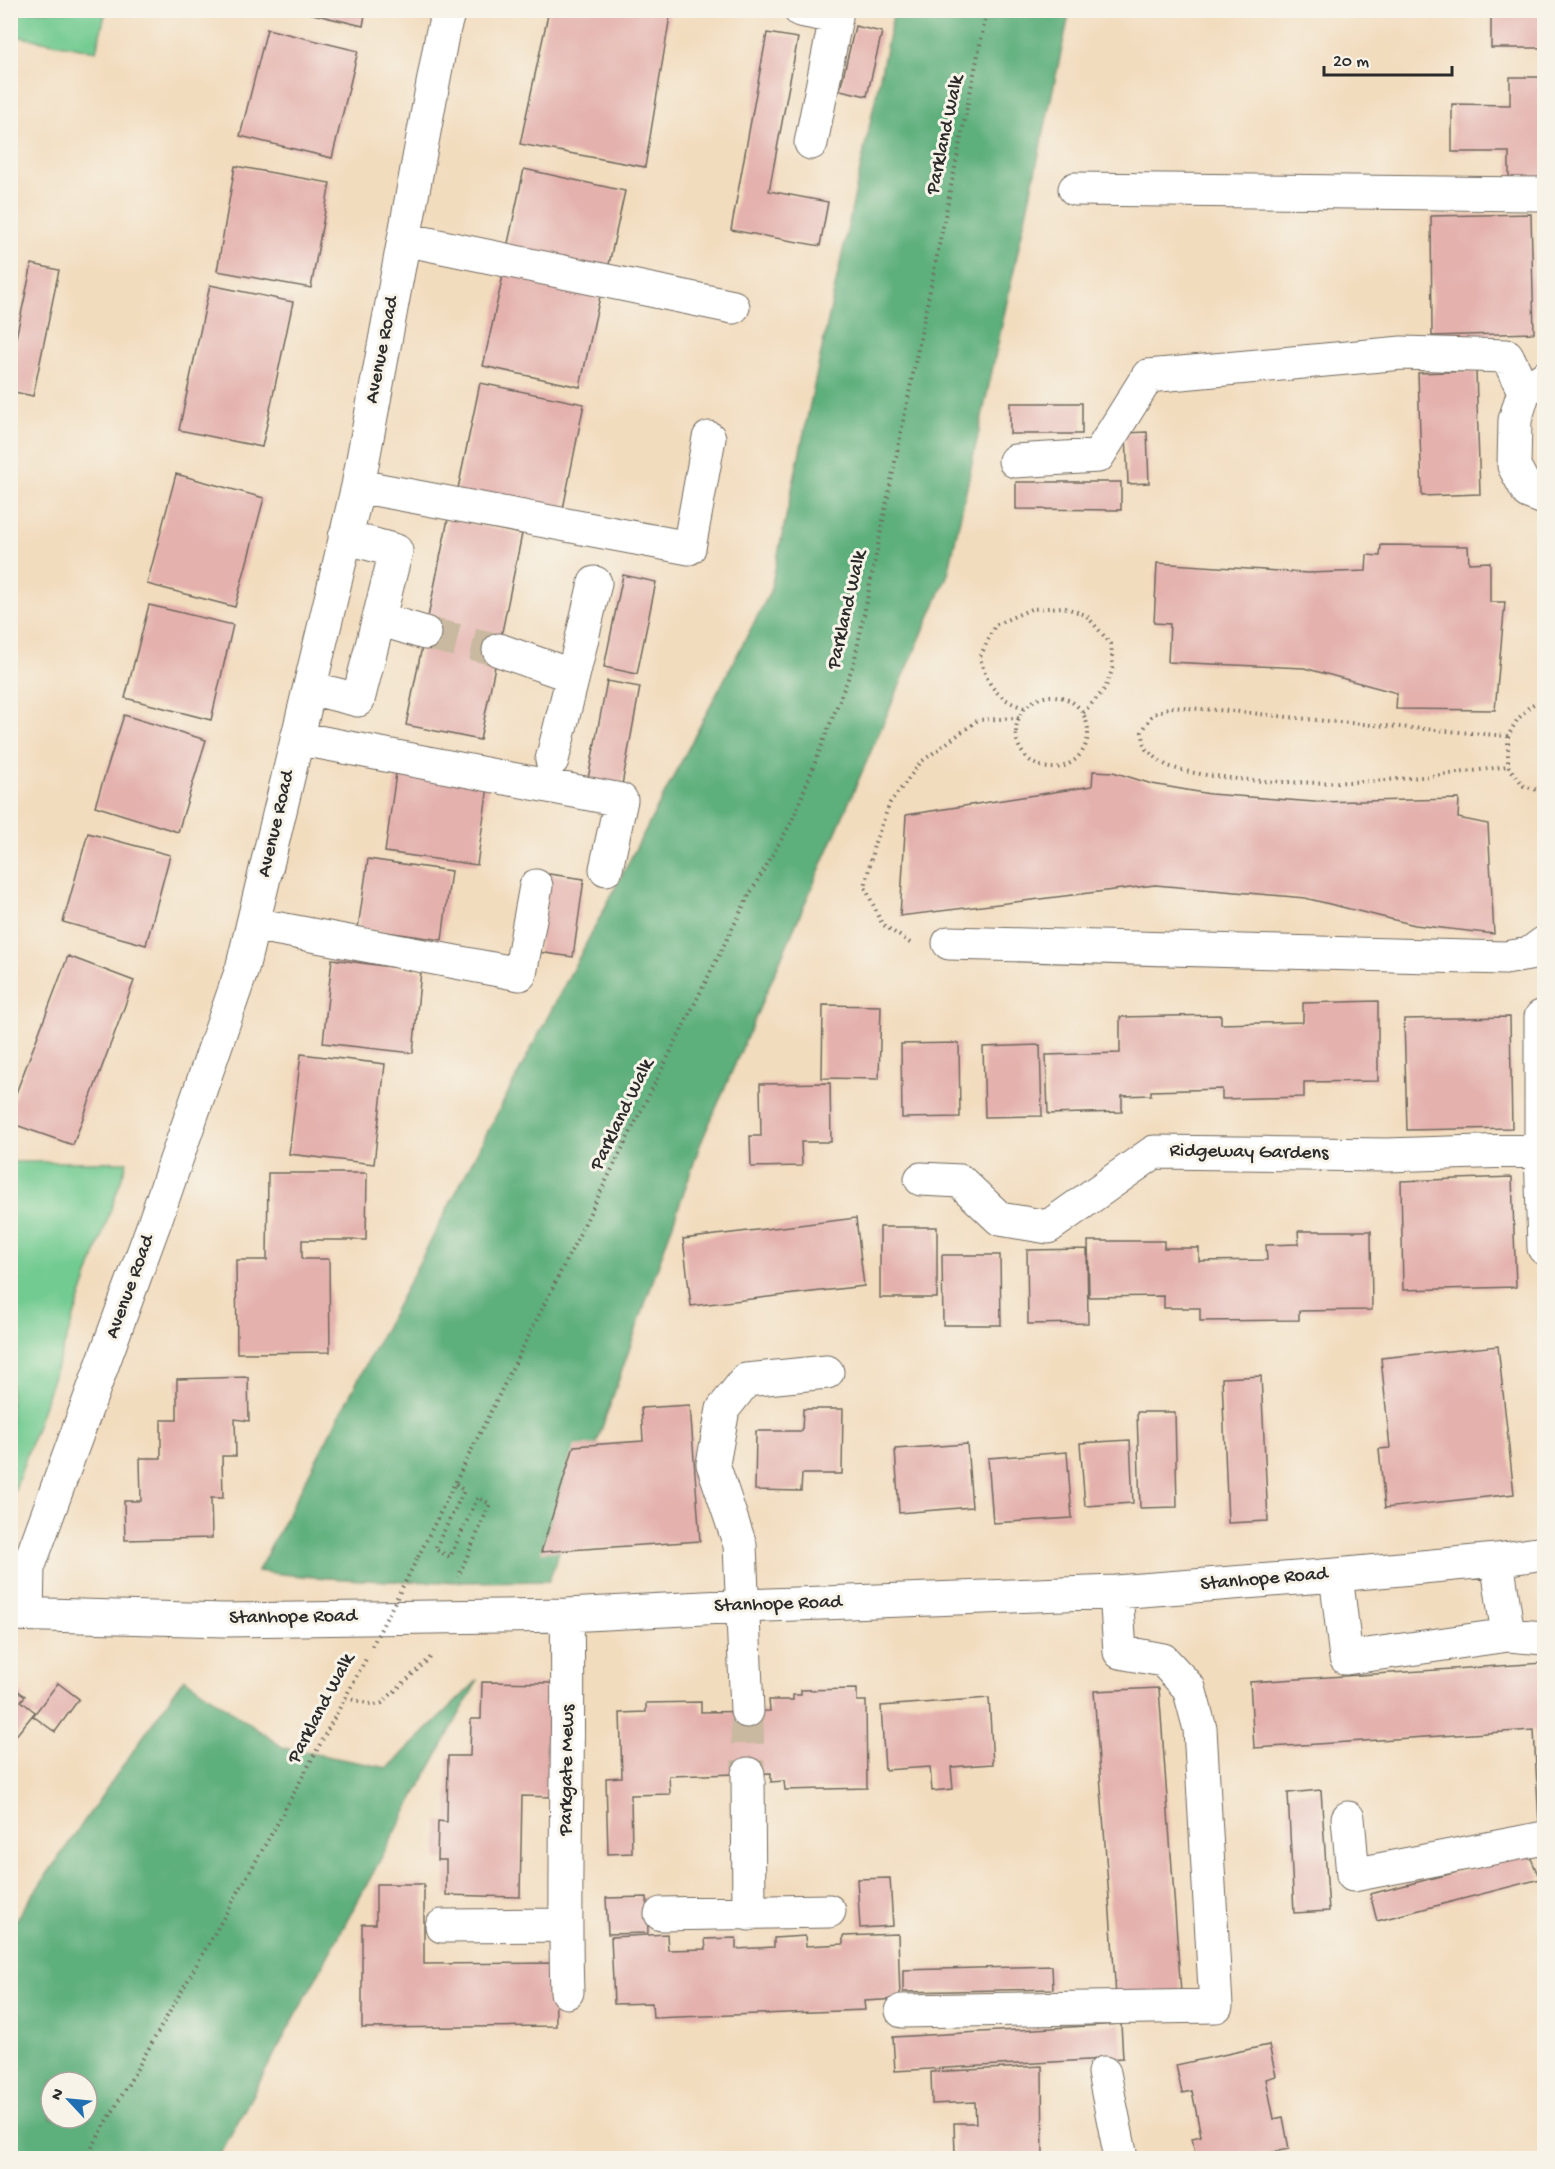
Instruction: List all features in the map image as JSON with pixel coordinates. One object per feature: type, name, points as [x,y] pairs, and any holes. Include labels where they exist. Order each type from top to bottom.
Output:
[{"type":"street","name":"Avenue Road","points":[[19,1614],[28,1568],[159,1210],[242,969],[358,486],[442,35],[449,10]]},
{"type":"street","points":[[800,10],[836,17],[811,143]]},
{"type":"street","points":[[1075,189],[1545,194]]},
{"type":"street","points":[[404,239],[733,307]]},
{"type":"street","points":[[1015,461],[1098,456],[1148,376],[1402,353],[1507,356],[1534,384],[1515,420],[1514,466],[1528,492],[1545,498]]},
{"type":"street","points":[[358,486],[689,548],[709,438]]},
{"type":"street","points":[[309,688],[358,700],[396,550],[345,537]]},
{"type":"street","points":[[552,760],[595,583]]},
{"type":"street","points":[[379,619],[425,633]]},
{"type":"street","points":[[499,650],[573,676]]},
{"type":"street","points":[[297,738],[621,800],[606,869]]},
{"type":"street","points":[[253,924],[520,975],[536,886]]},
{"type":"street","points":[[949,944],[1505,958],[1529,954],[1545,943]]},
{"type":"street","points":[[1541,1017],[1545,1248]]},
{"type":"street","name":"Ridgeway Gardens","points":[[921,1179],[960,1181],[1000,1219],[1048,1227],[1154,1152],[1387,1155],[1543,1150]]},
{"type":"street","points":[[747,1711],[740,1545],[713,1464],[723,1410],[746,1380],[827,1372]]},
{"type":"street","name":"Stanhope Road","points":[[19,1614],[224,1620],[567,1615],[1116,1592],[1336,1575],[1497,1560],[1545,1553]]},
{"type":"street","points":[[1497,1560],[1508,1635]]},
{"type":"street","points":[[1336,1575],[1346,1658],[1508,1635],[1545,1638]]},
{"type":"street","points":[[902,2011],[1216,2006],[1200,1729],[1189,1688],[1163,1660],[1120,1652],[1116,1592]]},
{"type":"street","name":"Parkgate Mews","points":[[567,1615],[569,1692],[565,1925],[567,1992]]},
{"type":"street","points":[[748,1774],[749,1914]]},
{"type":"street","points":[[1348,1818],[1353,1875],[1545,1838]]},
{"type":"street","points":[[661,1914],[829,1911]]},
{"type":"street","points":[[442,1926],[565,1925]]},
{"type":"street","points":[[1104,2073],[1122,2158]]},
{"type":"path","name":"Parkland Walk","points":[[86,2158],[276,1826],[346,1698],[456,1484],[748,897],[792,821],[854,663],[987,10]]},
{"type":"path","points":[[1024,708],[1009,703],[992,689],[980,657],[995,625],[1031,609],[1063,607],[1086,615],[1111,644],[1113,668],[1105,689],[1083,713]]},
{"type":"path","points":[[1043,696],[1054,696],[1076,704],[1087,723],[1084,747],[1077,757],[1055,768],[1043,767],[1032,762],[1017,742],[1018,718],[1024,708],[1043,696]]},
{"type":"path","points":[[1545,698],[1530,706],[1517,720],[1508,736],[1508,766],[1524,786],[1545,792]]},
{"type":"path","points":[[1508,736],[1170,707],[1152,715],[1142,732],[1146,749],[1166,765],[1211,776],[1265,781],[1363,781],[1450,775],[1508,766]]},
{"type":"path","points":[[949,944],[912,944],[882,924],[865,887],[874,845],[890,803],[921,762],[978,720],[1018,718]]},
{"type":"path","points":[[440,1616],[490,1504],[478,1497],[450,1557],[435,1549],[464,1491],[456,1484]]},
{"type":"path","points":[[346,1698],[375,1705],[382,1703],[423,1665]]},
{"type":"green space","points":[[10,11],[106,11],[96,51],[11,35]]},
{"type":"green space","points":[[894,11],[1070,11],[948,574],[700,1145],[549,1581],[367,1580],[258,1571],[770,592]]},
{"type":"green space","points":[[10,1162],[127,1162],[11,1501]]},
{"type":"green space","points":[[184,1678],[284,1748],[388,1768],[478,1680],[218,2158],[11,2158],[11,1926]]},
{"type":"building","points":[[296,10],[366,10],[363,26]]},
{"type":"building","points":[[549,10],[647,10],[670,16],[645,167],[520,144]]},
{"type":"building","points":[[1491,10],[1544,10],[1544,48],[1491,48]]},
{"type":"building","points":[[855,26],[882,32],[867,96],[840,90]]},
{"type":"building","points":[[267,29],[358,51],[332,158],[240,136]]},
{"type":"building","points":[[767,33],[798,38],[769,191],[828,202],[820,246],[731,230]]},
{"type":"building","points":[[1510,77],[1544,77],[1544,183],[1509,183],[1509,152],[1452,152],[1452,104],[1510,105]]},
{"type":"building","points":[[235,166],[330,183],[311,288],[217,271]]},
{"type":"building","points":[[524,169],[625,191],[608,269],[507,248]]},
{"type":"building","points":[[1531,214],[1534,333],[1432,336],[1431,216]]},
{"type":"building","points":[[32,264],[59,270],[33,396],[10,391],[10,365]]},
{"type":"building","points":[[504,271],[601,292],[580,387],[483,366]]},
{"type":"building","points":[[210,285],[293,302],[262,447],[179,430]]},
{"type":"building","points":[[1476,371],[1480,494],[1422,496],[1418,373]]},
{"type":"building","points":[[480,383],[584,404],[560,524],[455,503]]},
{"type":"building","points":[[1010,403],[1082,403],[1082,434],[1010,434]]},
{"type":"building","points":[[1147,432],[1149,483],[1128,484],[1126,433]]},
{"type":"building","points":[[176,474],[264,498],[235,607],[147,584]]},
{"type":"building","points":[[1016,482],[1121,482],[1121,510],[1016,509]]},
{"type":"building","points":[[448,519],[522,534],[480,740],[406,725]]},
{"type":"building","points":[[1381,545],[1468,546],[1469,563],[1490,562],[1490,602],[1505,602],[1495,710],[1396,709],[1397,693],[1304,668],[1168,662],[1170,624],[1154,623],[1157,563],[1308,573],[1366,571],[1367,555],[1380,556]]},
{"type":"building","points":[[623,575],[656,582],[637,674],[604,667]]},
{"type":"building","points":[[149,605],[233,625],[211,720],[125,698]]},
{"type":"building","points":[[607,681],[640,687],[622,785],[588,779]]},
{"type":"building","points":[[124,715],[206,740],[178,832],[95,806]]},
{"type":"building","points":[[397,766],[489,779],[477,865],[385,852]]},
{"type":"building","points":[[1093,771],[1113,772],[1152,784],[1210,794],[1314,802],[1459,799],[1458,818],[1488,824],[1494,934],[1415,925],[1305,898],[1155,885],[900,916],[906,815],[1092,786]]},
{"type":"building","points":[[88,833],[170,855],[146,945],[63,922]]},
{"type":"building","points":[[368,859],[451,871],[442,940],[358,928]]},
{"type":"building","points":[[549,874],[584,879],[573,957],[538,952]]},
{"type":"building","points":[[68,956],[134,981],[73,1145],[10,1123],[10,1109]]},
{"type":"building","points":[[332,959],[421,971],[413,1053],[323,1043]]},
{"type":"building","points":[[1378,1001],[1378,1081],[1304,1082],[1304,1097],[1222,1099],[1222,1089],[1151,1091],[1151,1095],[1122,1096],[1122,1112],[1048,1114],[1046,1055],[1120,1053],[1120,1017],[1221,1015],[1221,1024],[1303,1022],[1303,1003]]},
{"type":"building","points":[[823,1005],[881,1006],[879,1079],[822,1078]]},
{"type":"building","points":[[1510,1017],[1512,1128],[1407,1130],[1404,1019]]},
{"type":"building","points":[[959,1043],[960,1117],[902,1118],[901,1044]]},
{"type":"building","points":[[1040,1045],[1042,1116],[985,1117],[983,1047]]},
{"type":"building","points":[[301,1054],[385,1064],[374,1164],[289,1154]]},
{"type":"building","points":[[830,1083],[831,1142],[801,1142],[802,1166],[751,1167],[750,1136],[761,1136],[760,1084]]},
{"type":"building","points":[[268,1173],[367,1173],[366,1240],[302,1240],[302,1259],[329,1259],[330,1352],[237,1353],[236,1260],[267,1260]]},
{"type":"building","points":[[1512,1177],[1516,1287],[1403,1290],[1401,1181]]},
{"type":"building","points":[[856,1218],[864,1286],[691,1306],[683,1239]]},
{"type":"building","points":[[880,1227],[937,1227],[937,1298],[880,1298]]},
{"type":"building","points":[[1298,1231],[1371,1231],[1372,1310],[1299,1311],[1299,1320],[1200,1321],[1200,1308],[1164,1308],[1164,1296],[1089,1297],[1088,1241],[1164,1241],[1164,1248],[1199,1248],[1199,1261],[1267,1260],[1266,1245],[1299,1244]]},
{"type":"building","points":[[1087,1249],[1088,1323],[1028,1324],[1027,1250]]},
{"type":"building","points":[[942,1255],[1000,1255],[1001,1325],[943,1325]]},
{"type":"building","points":[[1498,1346],[1514,1494],[1385,1508],[1379,1449],[1390,1448],[1381,1358]]},
{"type":"building","points":[[1261,1376],[1268,1521],[1228,1523],[1222,1378]]},
{"type":"building","points":[[248,1377],[249,1421],[235,1419],[236,1456],[222,1456],[223,1498],[211,1498],[212,1538],[125,1540],[124,1501],[141,1501],[140,1458],[161,1458],[161,1420],[177,1420],[177,1379]]},
{"type":"building","points":[[690,1405],[700,1541],[541,1552],[574,1446],[643,1441],[641,1408]]},
{"type":"building","points":[[803,1409],[843,1409],[842,1474],[802,1474],[801,1491],[755,1490],[756,1431],[802,1431]]},
{"type":"building","points":[[1137,1412],[1175,1412],[1177,1507],[1140,1508]]},
{"type":"building","points":[[1130,1440],[1133,1503],[1085,1506],[1080,1443]]},
{"type":"building","points":[[967,1444],[972,1507],[899,1513],[895,1449]]},
{"type":"building","points":[[1067,1452],[1072,1518],[993,1523],[988,1458]]},
{"type":"building","points":[[1544,1663],[1544,1824],[1539,1824],[1534,1730],[1254,1748],[1250,1682]]},
{"type":"building","points":[[482,1682],[554,1683],[552,1797],[522,1796],[520,1897],[446,1895],[446,1860],[437,1860],[438,1821],[447,1822],[448,1756],[470,1756],[471,1719],[481,1719]]},
{"type":"building","points":[[58,1683],[79,1699],[55,1732],[33,1716]]},
{"type":"building","points":[[10,1685],[25,1696],[21,1701],[35,1712],[10,1743]]},
{"type":"building","points":[[1159,1688],[1181,1993],[1116,1996],[1094,1691]]},
{"type":"building","points":[[857,1689],[857,1701],[866,1701],[867,1788],[785,1790],[784,1781],[771,1782],[771,1773],[669,1776],[670,1794],[631,1795],[632,1853],[608,1854],[606,1778],[622,1777],[620,1713],[646,1712],[646,1703],[701,1702],[701,1712],[770,1711],[769,1700],[793,1700],[793,1695],[801,1695],[801,1690]]},
{"type":"building","points":[[989,1698],[993,1764],[951,1767],[953,1789],[932,1791],[930,1767],[885,1770],[881,1706]]},
{"type":"building","points":[[1321,1790],[1329,1911],[1294,1913],[1288,1793]]},
{"type":"building","points":[[1529,1854],[1540,1879],[1377,1921],[1370,1894]]},
{"type":"building","points":[[890,1878],[893,1926],[860,1928],[857,1879]]},
{"type":"building","points":[[376,1884],[424,1884],[424,1964],[555,1963],[556,2026],[362,2028],[362,1924],[376,1924]]},
{"type":"building","points":[[647,1897],[648,1933],[608,1934],[606,1898]]},
{"type":"building","points":[[667,1934],[668,1950],[706,1949],[705,1939],[736,1938],[736,1949],[774,1947],[774,1938],[805,1936],[806,1946],[843,1944],[843,1936],[898,1934],[900,1999],[864,2001],[865,2010],[653,2018],[652,2003],[614,2004],[611,1937]]},
{"type":"building","points":[[1052,1966],[1053,1989],[903,1992],[903,1970]]},
{"type":"building","points":[[1121,2024],[1123,2058],[895,2071],[893,2037]]},
{"type":"building","points":[[1269,2045],[1276,2076],[1266,2079],[1274,2119],[1283,2117],[1289,2149],[1242,2158],[1196,2158],[1192,2138],[1201,2136],[1192,2091],[1182,2093],[1176,2065]]},
{"type":"building","points":[[1042,2066],[1043,2158],[942,2158],[942,2154],[955,2154],[954,2123],[976,2123],[975,2102],[932,2104],[931,2072]]},
{"type":"building","points":[[855,2153],[855,2158],[804,2158],[804,2155]]},
{"type":"building","points":[[783,2155],[783,2158],[748,2158],[748,2157]]},
{"type":"tunnel","points":[[425,633],[499,650]]},
{"type":"tunnel","points":[[747,1711],[748,1774]]}]
